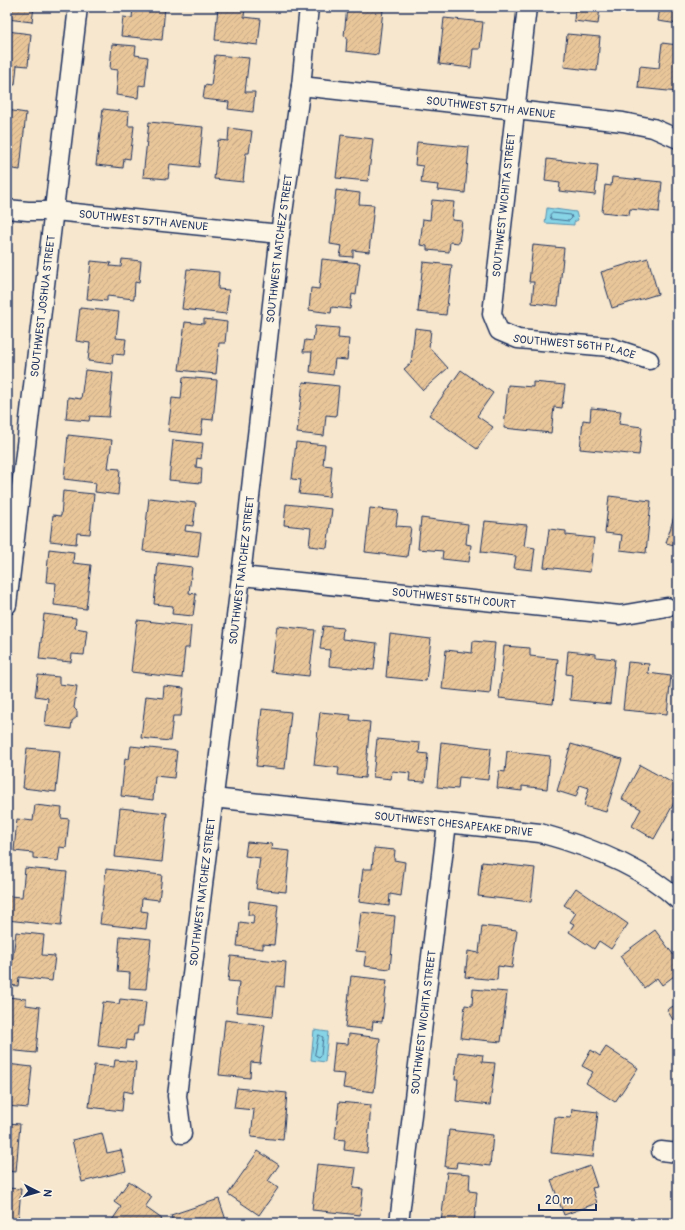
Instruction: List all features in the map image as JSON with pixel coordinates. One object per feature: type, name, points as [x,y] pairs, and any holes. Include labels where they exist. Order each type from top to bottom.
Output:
[{"type":"street","name":"SOUTHWEST JOSHUA STREET","points":[[7,605],[9,573],[55,211],[78,7]]},
{"type":"street","name":"SOUTHWEST NATCHEZ STREET","points":[[182,1134],[177,1096],[212,798],[241,576],[280,234],[309,7]]},
{"type":"street","name":"SOUTHWEST WICHITA STREET","points":[[499,331],[492,314],[514,109],[527,7]]},
{"type":"street","name":"SOUTHWEST 57TH AVENUE","points":[[300,86],[623,122],[652,128],[678,139]]},
{"type":"street","name":"SOUTHWEST 57TH AVENUE","points":[[7,209],[28,212],[55,211],[280,234]]},
{"type":"street","name":"SOUTHWEST 56TH PLACE","points":[[499,331],[518,339],[610,347],[649,360]]},
{"type":"street","name":"SOUTHWEST 55TH COURT","points":[[241,576],[620,615],[667,607]]},
{"type":"street","name":"SOUTHWEST CHESAPEAKE DRIVE","points":[[212,798],[540,833],[581,844],[646,876],[678,900]]},
{"type":"street","name":"SOUTHWEST WICHITA STREET","points":[[400,1223],[447,822]]},
{"type":"water","points":[[547,208],[576,212],[578,220],[574,222],[574,225],[545,223]]},
{"type":"water","points":[[314,1030],[328,1032],[325,1062],[311,1060]]},
{"type":"building","points":[[7,7],[34,7],[32,22],[7,19]]},
{"type":"building","points":[[133,7],[165,7],[162,40],[121,36],[123,17],[132,18]]},
{"type":"building","points":[[218,7],[245,7],[244,17],[261,19],[258,45],[215,40]]},
{"type":"building","points":[[347,7],[383,10],[378,55],[346,51],[347,37],[344,36]]},
{"type":"building","points":[[459,7],[486,7],[485,10]]},
{"type":"building","points":[[575,7],[600,7],[598,24],[574,21]]},
{"type":"building","points":[[660,7],[678,7],[678,24],[658,21]]},
{"type":"building","points":[[444,18],[483,22],[480,49],[473,49],[471,68],[439,64]]},
{"type":"building","points":[[7,31],[31,34],[28,66],[17,65],[15,85],[7,84]]},
{"type":"building","points":[[567,34],[600,37],[597,71],[564,67]]},
{"type":"building","points":[[662,43],[678,45],[678,92],[638,88],[640,66],[659,68]]},
{"type":"building","points":[[112,44],[136,46],[135,55],[148,57],[145,86],[139,85],[138,98],[116,95],[118,70],[110,69]]},
{"type":"building","points":[[215,55],[249,58],[245,92],[255,92],[253,112],[228,109],[229,102],[203,99],[205,85],[211,86]]},
{"type":"building","points":[[103,109],[129,112],[128,126],[134,126],[130,159],[124,158],[123,168],[96,165]]},
{"type":"building","points":[[7,110],[26,113],[20,170],[7,168]]},
{"type":"building","points":[[149,122],[203,127],[199,167],[170,164],[168,179],[143,177]]},
{"type":"building","points":[[229,128],[252,131],[249,153],[246,153],[243,182],[214,179],[218,140],[228,141]]},
{"type":"building","points":[[341,135],[373,139],[368,181],[336,178]]},
{"type":"building","points":[[417,142],[469,147],[465,193],[437,190],[438,185],[421,183],[423,166],[415,165]]},
{"type":"building","points":[[547,159],[598,165],[595,195],[559,191],[560,183],[545,181]]},
{"type":"building","points":[[612,177],[662,182],[659,212],[630,209],[629,215],[602,212],[605,185],[611,186]]},
{"type":"building","points":[[336,190],[360,193],[359,204],[374,205],[369,252],[353,250],[353,257],[340,256],[342,246],[330,244]]},
{"type":"building","points":[[432,200],[454,202],[452,220],[462,221],[459,243],[450,242],[449,252],[427,250],[427,246],[420,245],[423,219],[430,220]]},
{"type":"building","points":[[533,245],[564,248],[558,306],[532,303],[534,282],[529,282]]},
{"type":"building","points":[[648,258],[658,294],[612,308],[601,272]]},
{"type":"building","points":[[122,259],[141,261],[139,283],[135,282],[134,299],[107,296],[107,301],[87,299],[91,261],[111,263],[110,266],[121,267]]},
{"type":"building","points":[[322,259],[360,263],[356,295],[352,294],[350,309],[332,307],[331,313],[309,310],[311,288],[319,289]]},
{"type":"building","points":[[423,262],[452,265],[446,315],[418,312]]},
{"type":"building","points":[[187,269],[219,272],[218,289],[229,290],[226,314],[182,309]]},
{"type":"building","points":[[80,308],[119,312],[116,338],[126,339],[124,355],[113,354],[112,364],[88,361],[90,343],[76,341]]},
{"type":"building","points":[[204,319],[227,322],[225,343],[219,343],[216,374],[179,370],[185,322],[204,324]]},
{"type":"building","points":[[315,326],[339,328],[338,338],[349,339],[347,360],[335,359],[333,375],[310,372],[312,352],[303,352],[305,340],[313,341]]},
{"type":"building","points":[[415,328],[431,330],[429,347],[448,368],[423,390],[404,369],[411,363]]},
{"type":"building","points":[[85,370],[113,373],[109,417],[90,416],[89,421],[66,419],[68,397],[81,399]]},
{"type":"building","points":[[461,370],[493,393],[477,416],[493,427],[477,449],[429,415]]},
{"type":"building","points":[[183,377],[217,380],[213,420],[203,419],[201,435],[168,431],[172,398],[181,399]]},
{"type":"building","points":[[303,382],[339,386],[336,416],[326,415],[324,436],[297,433]]},
{"type":"building","points":[[533,382],[565,385],[562,408],[554,407],[551,433],[504,428],[508,385],[533,387]]},
{"type":"building","points":[[591,408],[621,411],[619,424],[642,427],[639,455],[580,449],[583,420],[590,421]]},
{"type":"building","points":[[68,435],[112,440],[108,468],[120,469],[118,495],[95,492],[96,483],[64,479]]},
{"type":"building","points":[[173,440],[203,443],[201,459],[197,458],[196,467],[202,468],[201,483],[169,480]]},
{"type":"building","points":[[296,442],[325,445],[323,465],[332,466],[329,497],[299,494],[301,480],[292,479]]},
{"type":"building","points":[[63,491],[94,494],[90,534],[77,533],[76,544],[50,541],[53,515],[61,516]]},
{"type":"building","points":[[609,496],[651,501],[646,553],[620,550],[622,535],[605,533]]},
{"type":"building","points":[[149,498],[196,503],[193,526],[186,525],[185,531],[201,533],[198,557],[143,551]]},
{"type":"building","points":[[678,503],[678,546],[666,543]]},
{"type":"building","points":[[286,504],[332,509],[327,548],[309,546],[311,528],[284,525]]},
{"type":"building","points":[[370,508],[398,511],[396,526],[411,527],[407,557],[365,552]]},
{"type":"building","points":[[421,518],[468,524],[466,544],[471,545],[469,562],[442,559],[443,551],[418,549]]},
{"type":"building","points":[[485,521],[527,525],[524,546],[535,548],[532,570],[514,568],[516,556],[481,552]]},
{"type":"building","points":[[549,529],[566,531],[566,535],[594,538],[590,572],[544,567]]},
{"type":"building","points":[[49,549],[74,552],[73,563],[91,565],[86,609],[54,605],[56,583],[46,582]]},
{"type":"building","points":[[158,563],[192,567],[189,593],[196,594],[193,616],[172,614],[173,606],[154,604]]},
{"type":"building","points":[[44,614],[76,618],[75,628],[87,630],[84,655],[72,654],[71,662],[39,659]]},
{"type":"building","points":[[137,620],[191,626],[189,648],[185,648],[182,678],[131,672]]},
{"type":"building","points":[[277,626],[315,630],[309,676],[271,672]]},
{"type":"building","points":[[323,626],[343,628],[342,639],[377,643],[374,670],[329,666],[330,650],[320,649]]},
{"type":"building","points":[[390,634],[431,639],[426,681],[386,677]]},
{"type":"building","points":[[473,641],[495,643],[490,694],[442,689],[446,650],[472,653]]},
{"type":"building","points":[[504,646],[530,648],[530,656],[558,659],[553,704],[499,698]]},
{"type":"building","points":[[568,651],[596,654],[596,657],[615,659],[610,704],[570,700],[572,675],[566,674]]},
{"type":"building","points":[[628,662],[649,664],[648,673],[671,676],[667,714],[623,710]]},
{"type":"building","points":[[38,675],[59,677],[59,684],[77,686],[74,708],[77,711],[77,717],[72,721],[71,729],[45,726],[48,698],[35,696]]},
{"type":"building","points":[[164,686],[184,688],[181,716],[173,716],[170,741],[141,738],[146,696],[163,698]]},
{"type":"building","points":[[262,709],[291,712],[285,769],[256,766]]},
{"type":"building","points":[[320,712],[351,715],[350,720],[370,722],[365,778],[338,775],[339,768],[314,765]]},
{"type":"building","points":[[377,739],[420,743],[419,753],[428,754],[425,782],[409,781],[410,773],[392,771],[391,779],[373,777]]},
{"type":"building","points":[[441,742],[491,748],[488,780],[459,777],[458,789],[437,787]]},
{"type":"building","points":[[571,744],[622,759],[606,812],[584,806],[589,788],[580,785],[576,797],[557,791]]},
{"type":"building","points":[[131,746],[177,751],[174,778],[155,776],[153,800],[121,796],[125,758],[129,759]]},
{"type":"building","points":[[27,748],[60,751],[56,792],[23,788]]},
{"type":"building","points":[[507,751],[550,756],[547,789],[522,786],[522,791],[497,788],[499,771],[505,772]]},
{"type":"building","points":[[640,765],[678,786],[678,796],[654,839],[632,826],[641,809],[622,799]]},
{"type":"building","points":[[35,805],[62,808],[61,818],[69,819],[66,848],[60,847],[58,861],[33,858],[33,853],[14,851],[17,819],[33,821]]},
{"type":"building","points":[[120,808],[167,813],[162,862],[115,857]]},
{"type":"building","points":[[678,834],[678,847],[672,841]]},
{"type":"building","points":[[247,842],[272,844],[271,849],[290,851],[286,892],[256,889],[260,858],[245,856]]},
{"type":"building","points":[[374,848],[395,850],[394,860],[405,862],[401,896],[390,894],[389,906],[359,902],[363,869],[372,869]]},
{"type":"building","points":[[482,862],[535,868],[531,902],[478,896]]},
{"type":"building","points":[[25,868],[67,872],[61,926],[7,920],[9,896],[22,897]]},
{"type":"building","points":[[106,869],[162,875],[159,900],[142,898],[141,911],[148,912],[146,929],[100,924]]},
{"type":"building","points":[[576,888],[628,924],[611,949],[599,941],[594,949],[569,932],[574,924],[570,922],[576,913],[564,905]]},
{"type":"building","points":[[249,901],[278,905],[274,945],[263,944],[263,949],[237,946],[240,922],[253,924],[254,915],[248,915]]},
{"type":"building","points":[[361,912],[395,916],[390,969],[364,966],[366,952],[356,951]]},
{"type":"building","points":[[482,926],[517,930],[512,968],[498,966],[497,980],[465,977],[468,951],[479,953]]},
{"type":"building","points":[[655,930],[678,961],[678,973],[662,985],[657,978],[644,988],[620,956]]},
{"type":"building","points":[[16,932],[44,935],[42,955],[55,956],[52,981],[19,977],[18,986],[7,985],[7,963],[12,964]]},
{"type":"building","points":[[120,936],[151,939],[146,989],[129,988],[130,973],[117,972]]},
{"type":"building","points":[[231,956],[286,962],[284,987],[276,986],[273,1016],[236,1012],[239,982],[228,981]]},
{"type":"building","points":[[351,976],[387,980],[382,1022],[373,1021],[372,1030],[345,1027]]},
{"type":"building","points":[[473,989],[507,992],[501,1042],[461,1038],[465,1005],[472,1006]]},
{"type":"building","points":[[678,989],[678,998],[674,991]]},
{"type":"building","points":[[7,997],[26,999],[26,1005],[40,1007],[36,1053],[7,1050]]},
{"type":"building","points":[[120,999],[146,1002],[143,1026],[138,1026],[137,1034],[134,1034],[133,1041],[127,1040],[126,1049],[98,1046],[103,1002],[119,1004]]},
{"type":"building","points":[[678,1003],[678,1028],[667,1010]]},
{"type":"building","points":[[225,1020],[265,1025],[260,1063],[251,1062],[250,1078],[219,1075]]},
{"type":"building","points":[[349,1034],[380,1038],[374,1092],[343,1088],[345,1074],[332,1073],[335,1043],[348,1044]]},
{"type":"building","points":[[606,1047],[638,1068],[615,1102],[586,1083],[593,1072],[582,1066],[591,1050],[600,1056]]},
{"type":"building","points":[[458,1052],[483,1055],[482,1062],[495,1063],[490,1105],[456,1101],[458,1079],[455,1079]]},
{"type":"building","points":[[115,1060],[136,1062],[133,1093],[124,1091],[122,1111],[89,1107],[94,1065],[114,1067]]},
{"type":"building","points":[[7,1064],[32,1067],[28,1108],[7,1106]]},
{"type":"building","points":[[237,1088],[287,1093],[283,1140],[251,1137],[254,1110],[234,1108]]},
{"type":"building","points":[[339,1102],[371,1105],[367,1153],[344,1150],[345,1140],[335,1139]]},
{"type":"building","points":[[572,1109],[598,1112],[593,1157],[551,1153],[555,1117],[571,1118]]},
{"type":"building","points":[[7,1123],[20,1124],[16,1172],[7,1171]]},
{"type":"building","points":[[449,1130],[493,1135],[490,1166],[457,1162],[456,1168],[445,1167]]},
{"type":"building","points":[[102,1133],[107,1153],[121,1150],[126,1171],[82,1182],[72,1140]]},
{"type":"building","points":[[258,1151],[279,1165],[268,1181],[278,1188],[259,1215],[228,1194]]},
{"type":"building","points":[[317,1164],[356,1168],[353,1188],[363,1189],[360,1215],[312,1210]]},
{"type":"building","points":[[590,1166],[597,1187],[592,1188],[597,1203],[564,1215],[551,1180]]},
{"type":"building","points":[[447,1172],[470,1174],[469,1191],[477,1192],[474,1223],[441,1223]]},
{"type":"building","points":[[129,1181],[152,1197],[145,1207],[162,1219],[159,1223],[110,1223],[121,1207],[114,1202]]},
{"type":"building","points":[[7,1188],[21,1189],[18,1223],[7,1223]]},
{"type":"building","points":[[219,1199],[227,1223],[173,1223],[171,1215]]},
{"type":"building","points":[[617,1219],[630,1223],[616,1223]]}]
